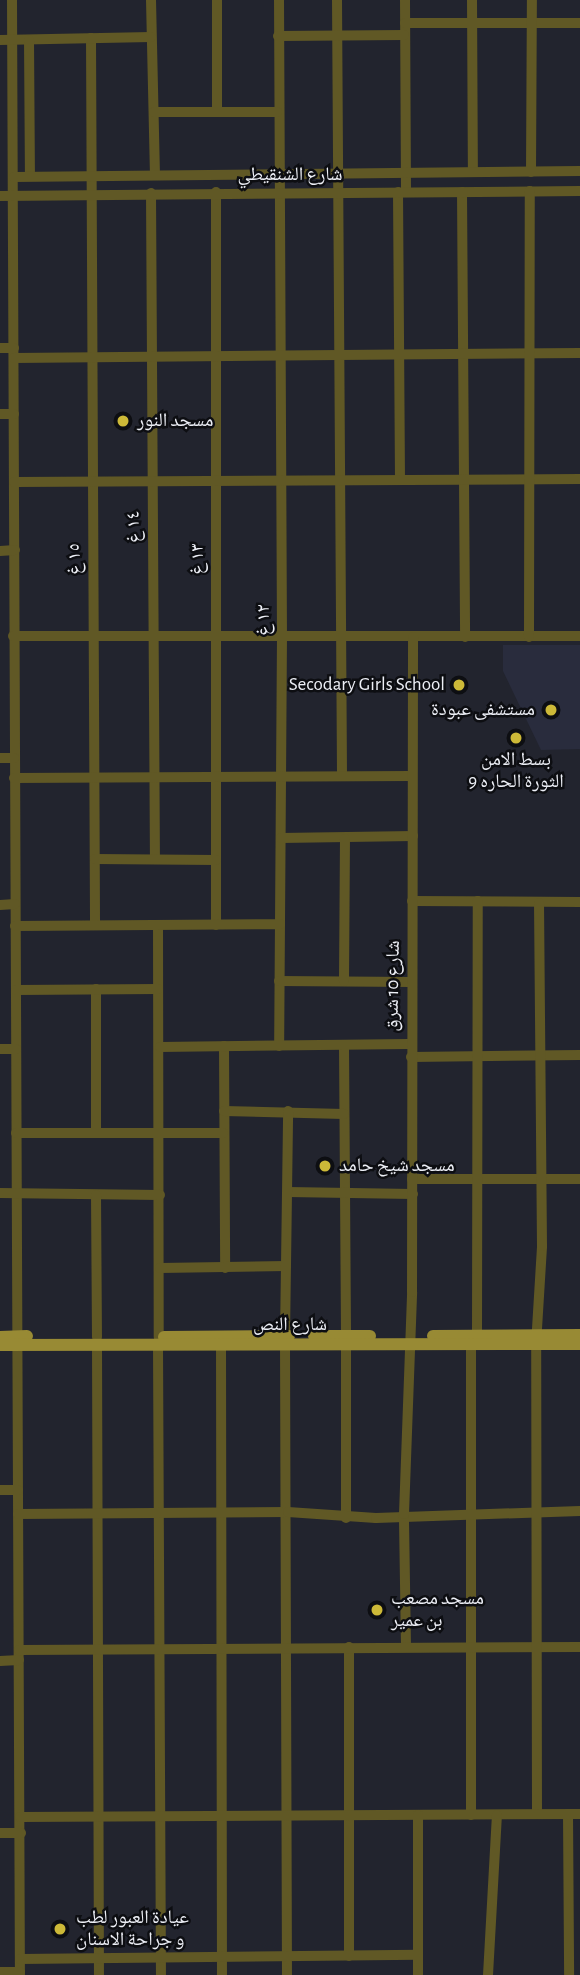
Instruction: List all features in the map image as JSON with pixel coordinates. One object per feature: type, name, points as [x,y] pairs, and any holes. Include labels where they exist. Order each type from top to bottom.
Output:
[{"type":"main road","name":"شارع النص","points":[[538,1340],[580,1335]]},
{"type":"main road","name":"شارع النص","points":[[0,1336],[17,1341]]},
{"type":"main road","name":"شارع النص","points":[[0,1345],[17,1341],[285,1340],[538,1340],[580,1344]]},
{"type":"main road","name":"شارع النص","points":[[159,1341],[221,1344],[285,1340]]},
{"type":"street","points":[[0,1972],[20,1973],[12,0]]},
{"type":"street","points":[[151,0],[155,173]]},
{"type":"street","points":[[217,0],[217,112]]},
{"type":"street","name":"١٢ غ","points":[[279,0],[276,172],[282,636],[279,1046]]},
{"type":"street","points":[[337,0],[342,776]]},
{"type":"street","points":[[400,480],[399,355],[402,192],[405,171],[405,0]]},
{"type":"street","points":[[472,0],[473,172]]},
{"type":"street","points":[[531,173],[532,0]]},
{"type":"street","points":[[405,23],[580,23]]},
{"type":"street","points":[[278,36],[404,35]]},
{"type":"street","points":[[0,40],[151,37]]},
{"type":"street","name":"١٥ غ","points":[[91,38],[95,924]]},
{"type":"street","points":[[29,40],[30,176]]},
{"type":"street","points":[[154,112],[277,112]]},
{"type":"street","points":[[14,177],[155,173],[580,171]]},
{"type":"street","points":[[512,173],[513,191]]},
{"type":"street","points":[[529,637],[530,191]]},
{"type":"street","name":"شارع الشنقيطي","points":[[0,195],[580,191]]},
{"type":"street","name":"١٣ غ","points":[[216,192],[216,925]]},
{"type":"street","points":[[462,192],[465,637]]},
{"type":"street","name":"١٤ غ","points":[[151,193],[150,481],[155,635],[155,859]]},
{"type":"street","points":[[0,348],[14,353],[92,358],[580,353]]},
{"type":"street","points":[[0,414],[14,414]]},
{"type":"street","points":[[14,482],[341,478],[580,479]]},
{"type":"street","points":[[0,551],[15,550]]},
{"type":"street","points":[[0,624],[13,631],[94,635],[580,636]]},
{"type":"street","name":"شارع 10 شرق","points":[[406,1647],[404,1514],[413,1195],[410,1044],[413,637]]},
{"type":"street","points":[[0,758],[14,758]]},
{"type":"street","points":[[14,778],[411,776]]},
{"type":"street","points":[[281,838],[345,839],[413,835]]},
{"type":"street","points":[[344,981],[345,839]]},
{"type":"street","points":[[95,859],[216,860]]},
{"type":"street","points":[[412,901],[580,902]]},
{"type":"street","points":[[471,1815],[472,1512],[478,1181],[478,901]]},
{"type":"street","points":[[537,1814],[539,903]]},
{"type":"street","points":[[0,905],[15,904]]},
{"type":"street","points":[[15,926],[280,924]]},
{"type":"street","points":[[158,925],[160,1268],[157,1514],[161,1975]]},
{"type":"street","points":[[279,981],[411,982]]},
{"type":"street","points":[[96,989],[96,1132]]},
{"type":"street","points":[[16,990],[158,989]]},
{"type":"street","points":[[160,1047],[410,1044]]},
{"type":"street","points":[[224,1046],[225,1268]]},
{"type":"street","points":[[344,1046],[346,1518]]},
{"type":"street","points":[[0,1049],[16,1049]]},
{"type":"street","points":[[411,1057],[580,1055]]},
{"type":"street","points":[[224,1111],[344,1114]]},
{"type":"street","points":[[287,1975],[288,1512],[285,1340],[288,1111]]},
{"type":"street","points":[[16,1133],[223,1133]]},
{"type":"street","points":[[412,1179],[580,1179]]},
{"type":"street","points":[[0,1192],[160,1195]]},
{"type":"street","points":[[288,1192],[413,1195]]},
{"type":"street","points":[[96,1195],[100,1649],[99,1975]]},
{"type":"street","points":[[160,1268],[286,1266]]},
{"type":"street","points":[[221,1344],[224,1648],[222,1975]]},
{"type":"street","points":[[0,1490],[18,1490]]},
{"type":"street","points":[[18,1514],[288,1512],[346,1518],[404,1514],[580,1511]]},
{"type":"street","points":[[0,1661],[19,1655],[100,1649],[287,1646],[472,1649],[580,1647]]},
{"type":"street","points":[[349,1647],[349,1956]]},
{"type":"street","points":[[20,1817],[350,1813],[580,1814]]},
{"type":"street","points":[[568,1814],[569,1975]]},
{"type":"street","points":[[418,1815],[418,1975]]},
{"type":"street","points":[[488,1975],[497,1815]]},
{"type":"street","points":[[0,1833],[20,1833]]},
{"type":"street","points":[[20,1959],[418,1955]]},
{"type":"shaded area","name":"مستشفى عبودة","points":[[503,645],[580,645],[580,749],[541,750],[503,671]]},
{"type":"place","name":"مسجد النور","points":[[123,421]]},
{"type":"place","name":"Secodary Girls School","points":[[459,685]]},
{"type":"place","name":"مستشفى عبودة","points":[[551,710]]},
{"type":"place","name":"بسط الامن الثورة الحاره 9","points":[[516,738]]},
{"type":"place","name":"مسجد شيخ حامد","points":[[325,1166]]},
{"type":"place","name":"مسجد مصعب بن عمير","points":[[377,1610]]},
{"type":"place","name":"عيادة العبور لطب و جراحة الاسنان","points":[[60,1929]]}]
